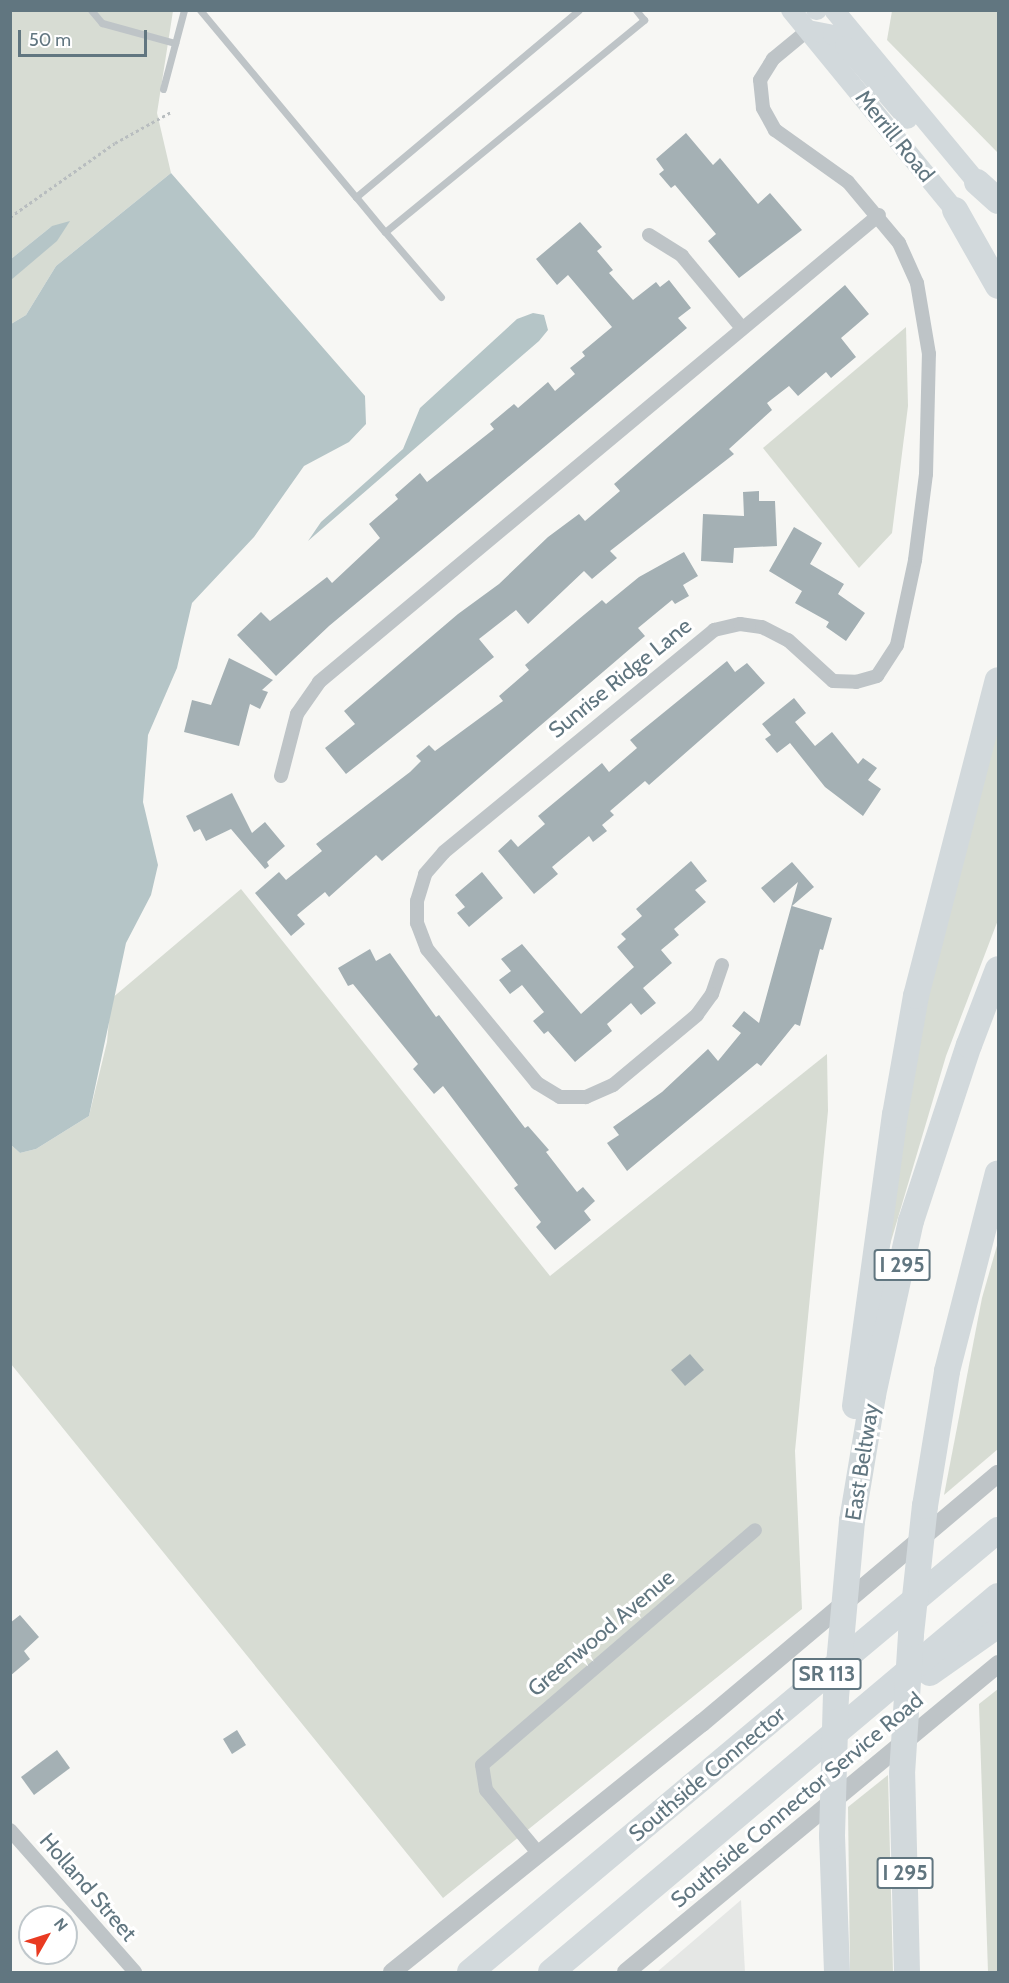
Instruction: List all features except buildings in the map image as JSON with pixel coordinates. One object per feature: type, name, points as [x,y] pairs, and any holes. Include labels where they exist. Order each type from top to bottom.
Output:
[{"type":"highway","points":[[969,173],[999,201]]},
{"type":"highway","points":[[955,210],[999,286]]},
{"type":"highway","points":[[852,1521],[855,1401],[899,1094],[916,996],[999,680]]},
{"type":"highway","name":"East Beltway","points":[[837,1972],[832,1836],[836,1697],[852,1521],[873,1395],[911,1221],[969,1045],[999,969]]},
{"type":"highway","name":"I 295","points":[[907,1972],[902,1774],[911,1634],[925,1506],[947,1371],[999,1173]]},
{"type":"highway","name":"Southside Connector","points":[[470,1972],[999,1530]]},
{"type":"highway","name":"SR 113","points":[[551,1972],[999,1596]]},
{"type":"highway","points":[[797,1767],[999,1625]]},
{"type":"main road","name":"Merrill Road","points":[[791,10],[999,263]]},
{"type":"main road","name":"Merrill Road","points":[[834,10],[999,208]]},
{"type":"main road","points":[[808,30],[833,35],[846,46],[940,157],[969,173]]},
{"type":"street","name":"Sunrise Ridge Lane","points":[[722,965],[711,994],[697,1015],[613,1085],[586,1097],[560,1096],[537,1083],[427,949],[417,922],[417,901],[425,874],[444,852],[714,630],[740,624],[762,627],[788,640],[812,666],[833,681],[856,682],[877,676],[897,645],[915,560],[926,474],[929,354],[917,283],[899,243],[879,215],[848,182],[775,130],[763,108],[760,80],[773,59],[808,30]]},
{"type":"street","points":[[281,776],[297,714],[320,682],[879,215]]},
{"type":"street","points":[[649,235],[682,256],[742,328]]},
{"type":"street","name":"Southside Connector","points":[[392,1972],[702,1723],[999,1474]]},
{"type":"street","name":"Greenwood Avenue","points":[[539,1854],[486,1790],[481,1771],[489,1755],[755,1530]]},
{"type":"street","name":"Southside Connector Service Road","points":[[626,1972],[999,1664]]},
{"type":"street","name":"Holland Street","points":[[10,1830],[135,1972]]},
{"type":"lane","points":[[92,10],[102,23],[175,43]]},
{"type":"lane","points":[[163,89],[184,10]]},
{"type":"lane","points":[[200,10],[441,297]]},
{"type":"lane","points":[[356,197],[579,10]]},
{"type":"lane","points":[[385,232],[644,20],[636,10]]},
{"type":"path","points":[[10,217],[115,142],[171,112]]},
{"type":"shaded area","points":[[10,11],[173,11],[157,113],[171,173],[56,266],[26,315],[11,324],[11,280],[52,226],[11,259]]},
{"type":"shaded area","points":[[892,11],[998,11],[998,153],[887,40]]},
{"type":"shaded area","points":[[171,173],[365,396],[366,424],[349,442],[304,466],[254,537],[192,603],[177,668],[148,735],[143,802],[158,865],[151,895],[126,943],[89,1116],[36,1149],[20,1153],[10,1144],[11,324],[26,315],[56,266]]},
{"type":"shaded area","points":[[70,221],[57,241],[11,280],[11,259],[52,226]]},
{"type":"shaded area","points":[[533,313],[544,315],[548,330],[539,341],[308,541],[321,522],[403,449],[420,408],[517,319]]},
{"type":"shaded area","points":[[906,327],[908,406],[892,533],[859,568],[763,448]]},
{"type":"shaded area","points":[[998,708],[998,920],[946,1056],[889,1248],[912,1058]]},
{"type":"shaded area","points":[[241,889],[550,1276],[827,1054],[828,1111],[795,1451],[802,1609],[443,1898],[11,1364],[10,1144],[20,1153],[36,1149],[89,1116],[107,1042],[111,999]]},
{"type":"shaded area","points":[[998,1242],[998,1449],[944,1495],[982,1298]]},
{"type":"shaded area","points":[[998,1689],[998,1972],[988,1972],[979,1704]]},
{"type":"shaded area","points":[[888,1775],[893,1972],[850,1972],[848,1807]]},
{"type":"shaded area","points":[[741,1900],[745,1972],[657,1972]]}]
